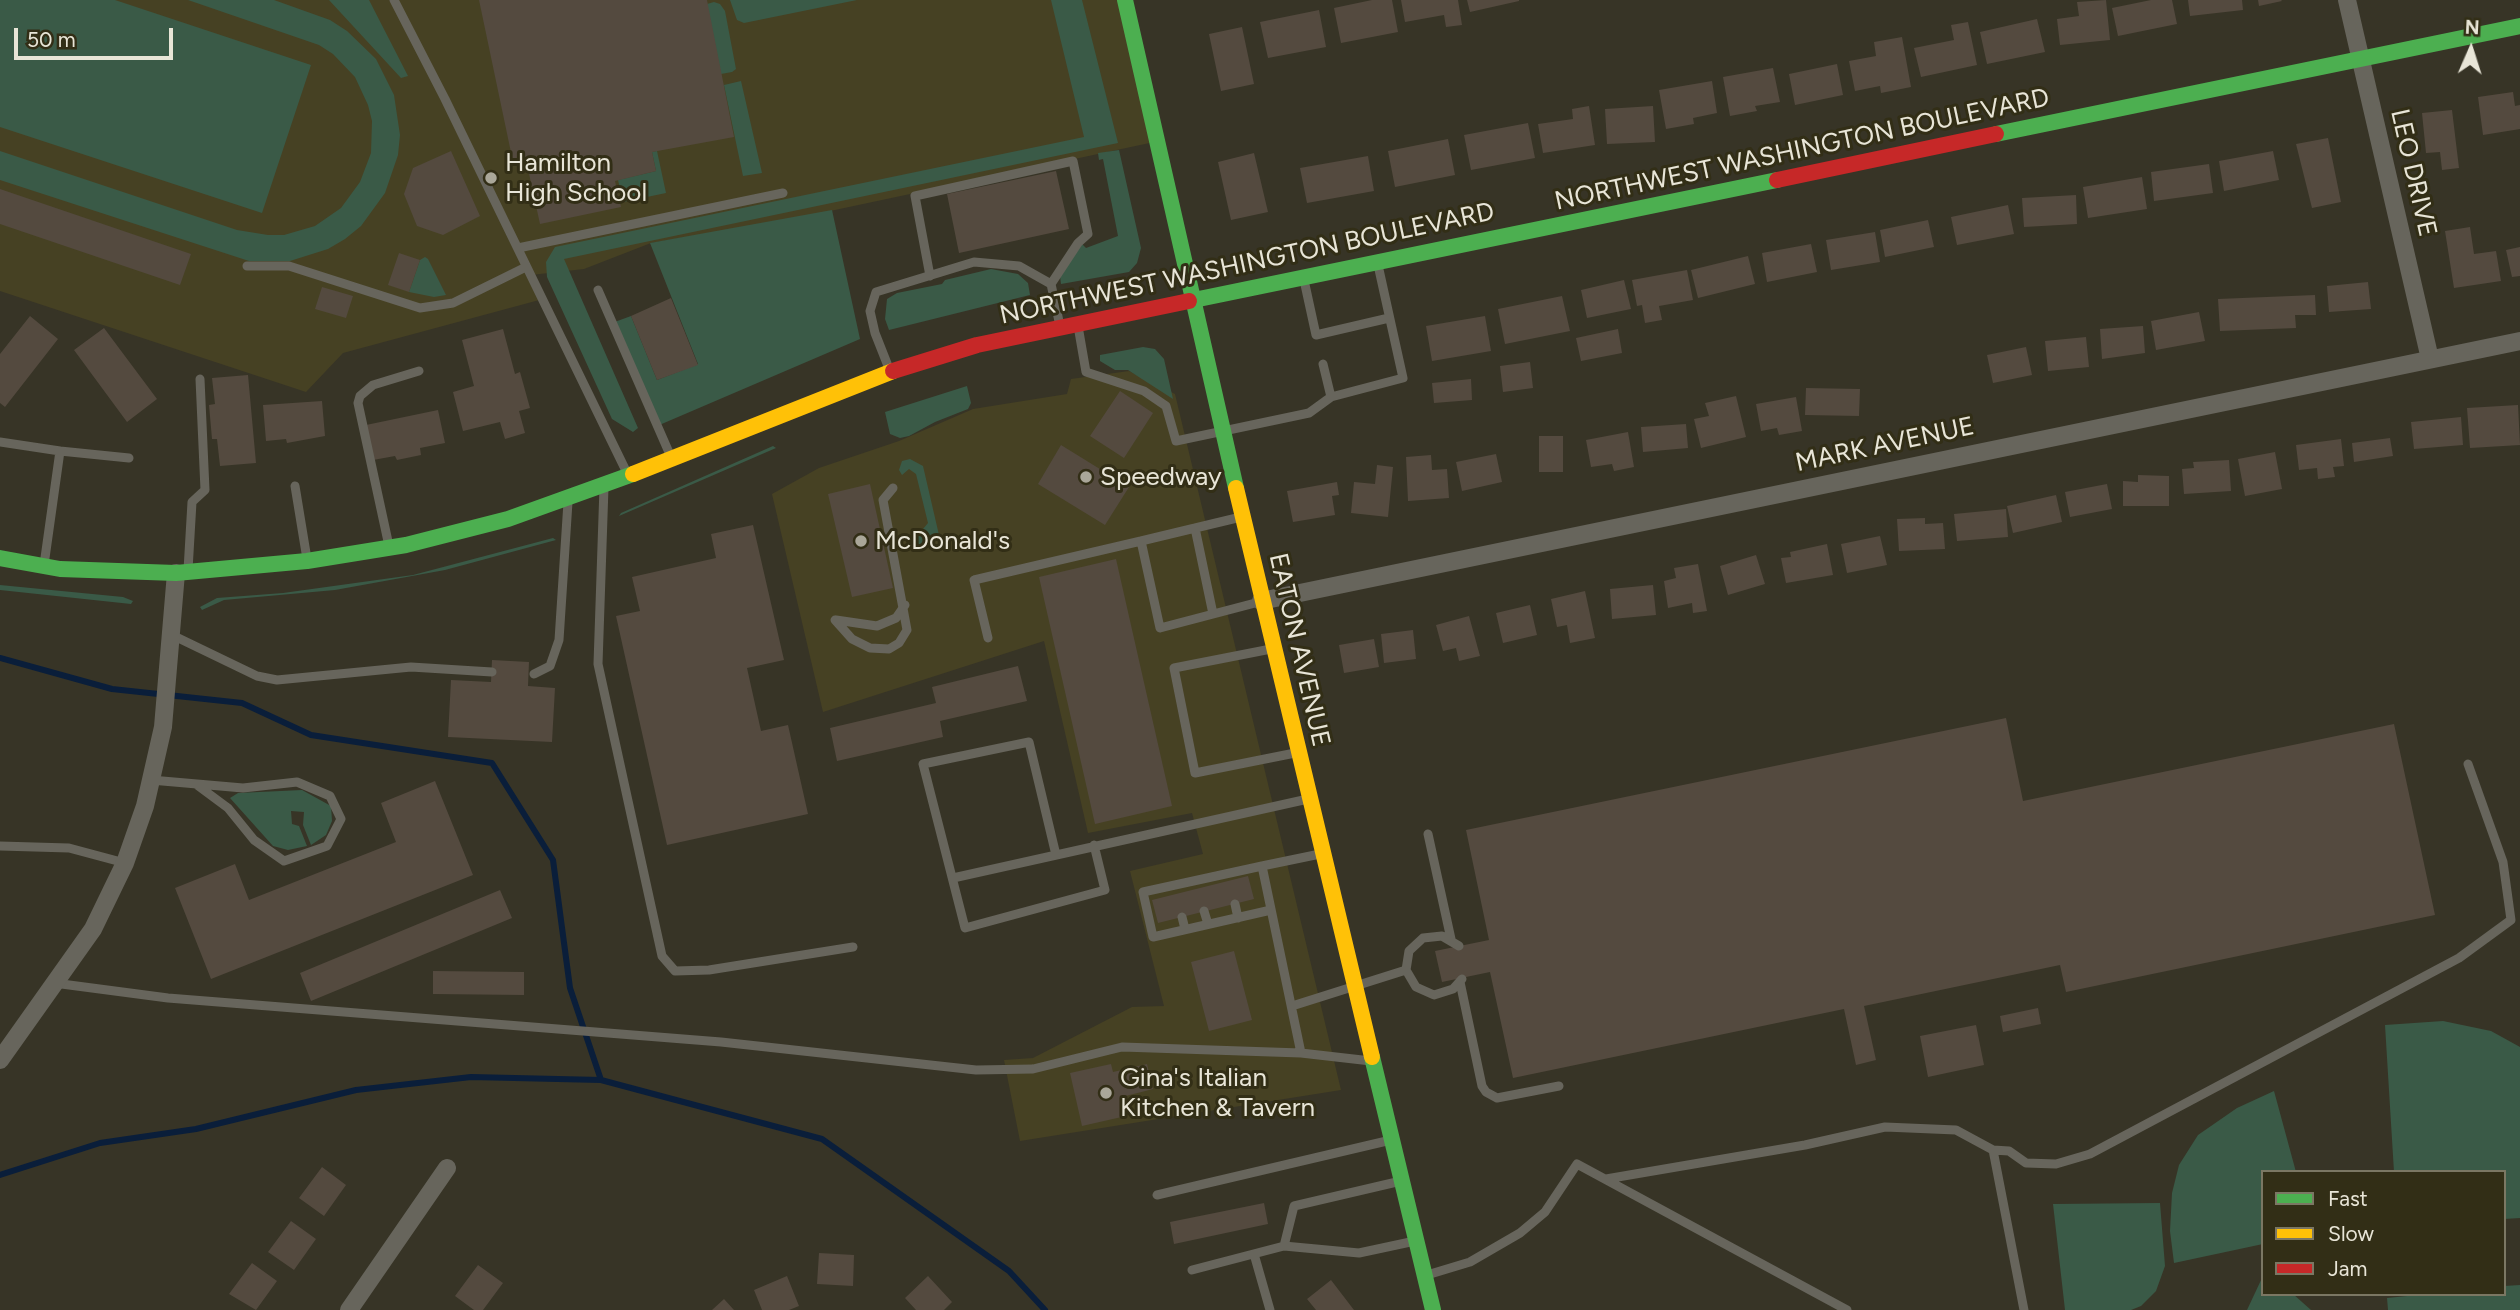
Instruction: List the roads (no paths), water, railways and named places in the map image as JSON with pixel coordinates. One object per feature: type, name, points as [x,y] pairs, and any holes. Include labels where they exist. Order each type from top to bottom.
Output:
[{"type":"main road","name":"EATON AVENUE","points":[[1125,0],[1195,299],[1272,648],[1433,1310]]},
{"type":"main road","name":"NORTHWEST WASHINGTON BOULEVARD","points":[[0,558],[44,566],[182,572],[307,561],[389,548],[508,519],[629,476],[803,403],[891,371],[977,345],[2520,26]]},
{"type":"street","name":"LEO DRIVE","points":[[2347,0],[2430,359]]},
{"type":"street","name":"MARK AVENUE","points":[[1261,601],[2520,341]]},
{"type":"street","points":[[0,1060],[93,929],[125,863],[145,806],[163,727],[172,635],[182,572]]},
{"type":"street","points":[[349,1310],[447,1168]]},
{"type":"lane","points":[[394,0],[629,476]]},
{"type":"lane","points":[[933,275],[915,196],[1073,161],[1088,233],[1078,243],[1051,284],[1060,328]]},
{"type":"lane","points":[[518,248],[783,193]]},
{"type":"lane","points":[[891,371],[875,333],[870,311],[876,292],[974,262],[1019,266],[1051,284]]},
{"type":"lane","points":[[1078,324],[1086,372],[1144,391],[1166,406],[1176,441],[1309,413],[1331,397],[1403,378],[1378,262]]},
{"type":"lane","points":[[247,266],[289,266],[420,308],[453,303],[526,267]]},
{"type":"lane","points":[[1303,277],[1317,340],[1389,318]]},
{"type":"lane","points":[[598,290],[671,458]]},
{"type":"lane","points":[[1323,364],[1331,397]]},
{"type":"lane","points":[[389,548],[358,403],[360,396],[373,386],[419,371]]},
{"type":"lane","points":[[182,572],[192,502],[205,490],[200,379]]},
{"type":"lane","points":[[0,442],[129,458]]},
{"type":"lane","points":[[44,566],[60,451]]},
{"type":"lane","points":[[604,485],[598,664],[662,956],[675,971],[709,970],[853,947]]},
{"type":"lane","points":[[295,486],[307,561]]},
{"type":"lane","points":[[893,488],[883,500],[905,605],[908,630],[899,643],[889,649],[870,648],[852,639],[835,620],[877,626],[896,618],[905,605]]},
{"type":"lane","points":[[534,674],[550,666],[559,640],[568,498]]},
{"type":"lane","points":[[988,638],[974,580],[1242,517]]},
{"type":"lane","points":[[1195,528],[1213,614]]},
{"type":"lane","points":[[1141,541],[1160,628],[1261,601]]},
{"type":"lane","points":[[172,635],[257,676],[277,680],[411,667],[492,672]]},
{"type":"lane","points":[[1272,648],[1174,668],[1195,773],[1298,753]]},
{"type":"lane","points":[[1056,855],[1029,743],[923,764],[965,928],[1105,890],[1094,845]]},
{"type":"lane","points":[[1606,1179],[1805,1145],[1885,1127],[1956,1130],[1993,1150],[2009,1151],[2026,1163],[2056,1164],[2090,1154],[2459,958],[2511,920],[2503,862],[2468,764]]},
{"type":"lane","points":[[151,780],[243,788],[297,782],[330,796],[341,819],[327,846],[284,861],[254,840],[228,808],[197,785]]},
{"type":"lane","points":[[953,878],[1309,799]]},
{"type":"lane","points":[[1428,834],[1455,943],[1442,936],[1423,938],[1409,951],[1406,970],[1416,987],[1424,993],[1444,993],[1461,980],[1482,1086],[1486,1092],[1497,1098],[1559,1087]]},
{"type":"lane","points":[[0,846],[69,848],[125,863]]},
{"type":"lane","points":[[1271,910],[1153,937],[1143,892],[1175,890],[1262,866],[1323,853]]},
{"type":"lane","points":[[1262,866],[1301,1053]]},
{"type":"lane","points":[[1235,904],[1238,918]]},
{"type":"lane","points":[[1205,911],[1208,924]]},
{"type":"lane","points":[[1182,917],[1185,929]]},
{"type":"lane","points":[[1292,1006],[1406,970]]},
{"type":"lane","points":[[54,983],[168,998],[667,1037],[976,1070],[1033,1069],[1122,1047],[1301,1053],[1374,1061]]},
{"type":"lane","points":[[1157,1195],[1393,1139]]},
{"type":"lane","points":[[1993,1150],[2024,1310]]},
{"type":"lane","points":[[1425,1276],[1470,1262],[1520,1233],[1545,1212],[1577,1164],[1847,1310]]},
{"type":"lane","points":[[1284,1245],[1294,1206],[1403,1181]]},
{"type":"lane","points":[[1192,1270],[1284,1245],[1359,1253],[1417,1240]]},
{"type":"lane","points":[[1254,1254],[1270,1310]]},
{"type":"waterway","points":[[0,658],[112,689],[242,703],[311,735],[492,763],[553,860],[570,988],[601,1080]]},
{"type":"waterway","points":[[0,1175],[100,1143],[196,1129],[356,1090],[471,1077],[601,1080],[822,1139],[1009,1271],[1045,1310]]},
{"type":"place","name":"Hamilton High School","points":[[491,178]]},
{"type":"place","name":"Speedway","points":[[1086,477]]},
{"type":"place","name":"McDonald's","points":[[861,541]]},
{"type":"place","name":"Gina's Italian Kitchen & Tavern","points":[[1106,1093]]}]
